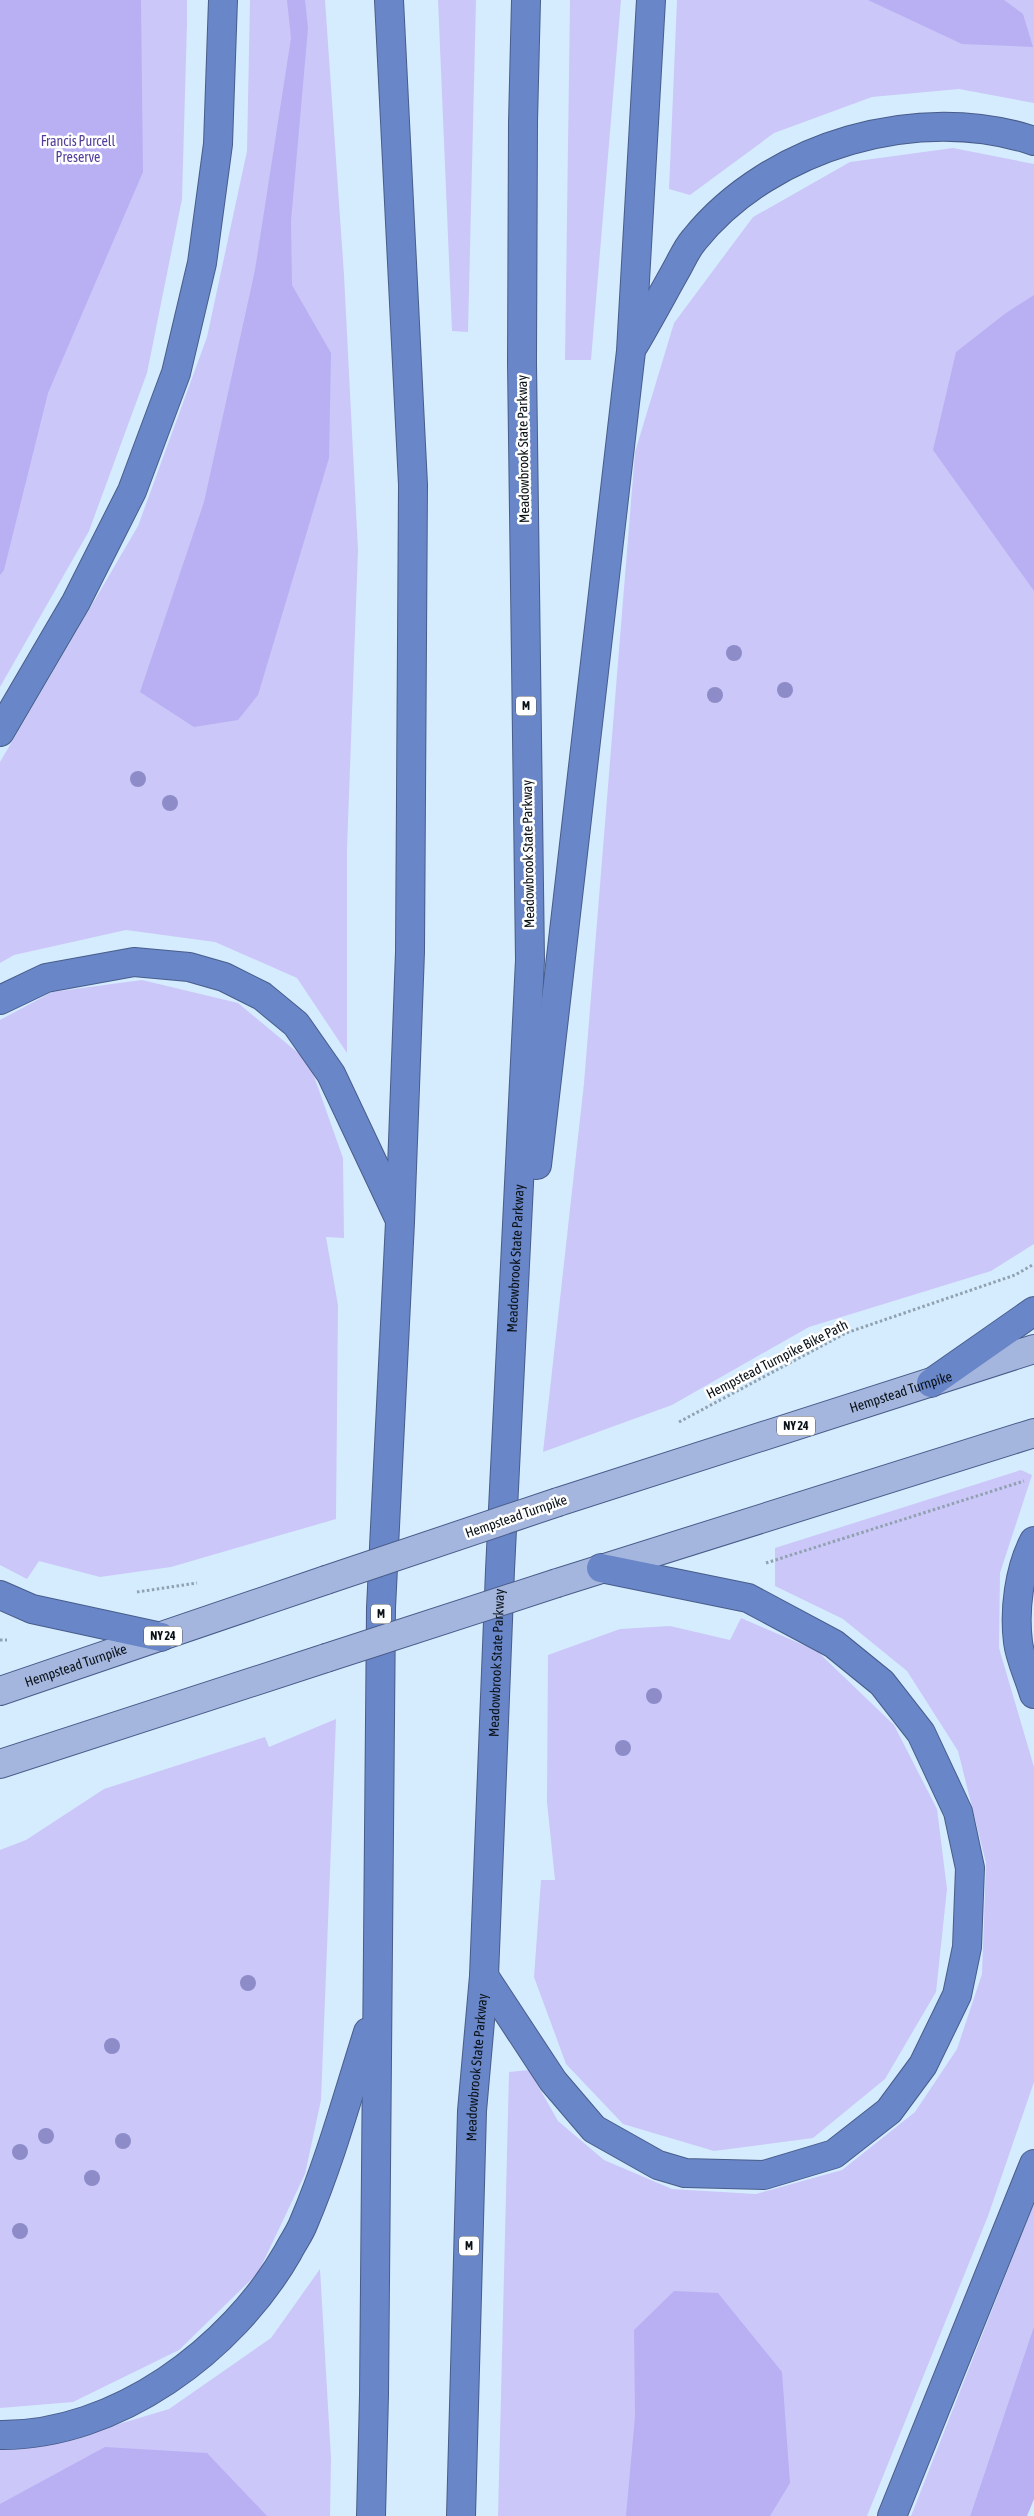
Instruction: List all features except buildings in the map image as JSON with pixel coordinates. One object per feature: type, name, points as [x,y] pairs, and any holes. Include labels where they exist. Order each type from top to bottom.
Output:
[{"type":"highway","points":[[0,732],[76,602],[132,491],[176,373],[202,263],[218,144],[223,0]]},
{"type":"highway","name":"M","points":[[371,2516],[374,2395],[381,1608],[400,1222],[410,952],[413,485],[389,0]]},
{"type":"highway","name":"Meadowbrook State Parkway","points":[[461,2516],[472,2111],[484,1976],[508,1412],[530,960],[522,363],[523,122],[526,0]]},
{"type":"highway","points":[[508,1412],[631,351],[651,0]]},
{"type":"highway","points":[[631,351],[693,240],[741,192],[796,161],[861,136],[901,128],[972,128],[1020,136],[1034,141]]},
{"type":"highway","points":[[0,1000],[46,978],[134,962],[189,967],[224,977],[262,996],[296,1024],[331,1074],[400,1222]]},
{"type":"highway","points":[[931,1383],[1034,1311]]},
{"type":"highway","points":[[1034,1541],[1026,1556],[1018,1595],[1018,1642],[1034,1694]]},
{"type":"highway","points":[[484,1976],[553,2081],[594,2129],[658,2165],[685,2172],[764,2175],[834,2154],[889,2111],[923,2065],[957,1995],[967,1947],[970,1868],[958,1812],[921,1733],[882,1684],[834,1644],[748,1598],[602,1568]]},
{"type":"highway","points":[[0,1596],[32,1608],[161,1637]]},
{"type":"highway","points":[[0,2434],[20,2435],[91,2419],[132,2399],[171,2378],[206,2352],[247,2310],[276,2272],[304,2224],[377,2007]]},
{"type":"highway","points":[[892,2516],[1034,2164]]},
{"type":"main road","name":"Hempstead Turnpike","points":[[0,1691],[558,1502],[1034,1349]]},
{"type":"main road","points":[[0,1764],[602,1568],[1034,1433]]},
{"type":"path","name":"Hempstead Turnpike Bike Path","points":[[678,1422],[846,1333],[1015,1275],[1034,1264]]},
{"type":"path","points":[[766,1563],[1024,1481]]},
{"type":"path","points":[[132,1592],[206,1580]]},
{"type":"green space","name":"Francis Purcell Preserve","points":[[0,0],[187,0],[187,23],[182,199],[147,373],[89,531],[0,687]]},
{"type":"green space","name":"Francis Purcell Preserve","points":[[0,0],[141,0],[143,172],[48,393],[4,570],[0,575]]},
{"type":"green space","points":[[250,0],[325,0],[344,275],[358,550],[347,849],[347,1053],[297,978],[215,942],[126,930],[14,955],[0,963],[0,762],[138,526],[207,337],[247,151]]},
{"type":"green space","points":[[287,0],[305,0],[308,28],[291,221],[292,285],[331,353],[329,458],[258,695],[238,720],[194,727],[140,692],[204,502],[255,270],[291,38]]},
{"type":"green space","points":[[438,0],[476,0],[468,332],[452,331]]},
{"type":"green space","points":[[570,0],[621,0],[591,360],[565,360]]},
{"type":"green space","points":[[677,0],[1034,0],[1034,103],[959,89],[872,97],[774,133],[690,195],[669,189]]},
{"type":"green space","points":[[868,0],[1004,0],[1023,14],[1033,47],[962,44]]},
{"type":"green space","points":[[953,148],[1034,164],[1034,1244],[991,1271],[809,1327],[672,1405],[543,1452],[584,1083],[635,452],[674,323],[753,217],[850,162]]},
{"type":"green space","points":[[1034,295],[1034,591],[933,450],[956,352],[1006,313]]},
{"type":"green space","points":[[142,980],[238,1003],[309,1062],[343,1158],[344,1238],[326,1237],[338,1305],[336,1519],[171,1567],[100,1577],[39,1561],[27,1579],[0,1565],[0,1020],[52,992]]},
{"type":"green space","points":[[1021,1470],[1032,1475],[1000,1573],[999,1648],[1034,1767],[1034,2082],[988,2216],[867,2516],[498,2516],[509,2072],[529,2070],[558,2121],[604,2160],[672,2189],[756,2194],[842,2170],[915,2112],[957,2049],[982,1974],[986,1863],[958,1751],[907,1671],[843,1619],[775,1586],[775,1548]]},
{"type":"green space","points":[[741,1618],[817,1651],[894,1725],[937,1809],[947,1889],[936,1992],[885,2079],[813,2138],[714,2151],[623,2124],[566,2064],[534,1977],[541,1880],[555,1880],[547,1802],[548,1655],[620,1629],[670,1626],[730,1640]]},
{"type":"green space","points":[[336,1719],[321,2100],[305,2174],[258,2273],[179,2350],[73,2402],[0,2408],[0,1850],[26,1840],[104,1789],[265,1737],[269,1747]]},
{"type":"green space","points":[[1034,2203],[1034,2326],[970,2516],[911,2516]]},
{"type":"green space","points":[[320,2269],[331,2458],[330,2516],[0,2516],[0,2446],[69,2439],[169,2409],[271,2338]]},
{"type":"green space","points":[[674,2291],[718,2293],[782,2372],[790,2483],[770,2516],[626,2516],[635,2416],[634,2330]]},
{"type":"green space","points":[[1034,2326],[1034,2499],[1027,2516],[970,2516]]},
{"type":"green space","points":[[105,2447],[207,2453],[267,2516],[0,2516],[0,2504]]}]
